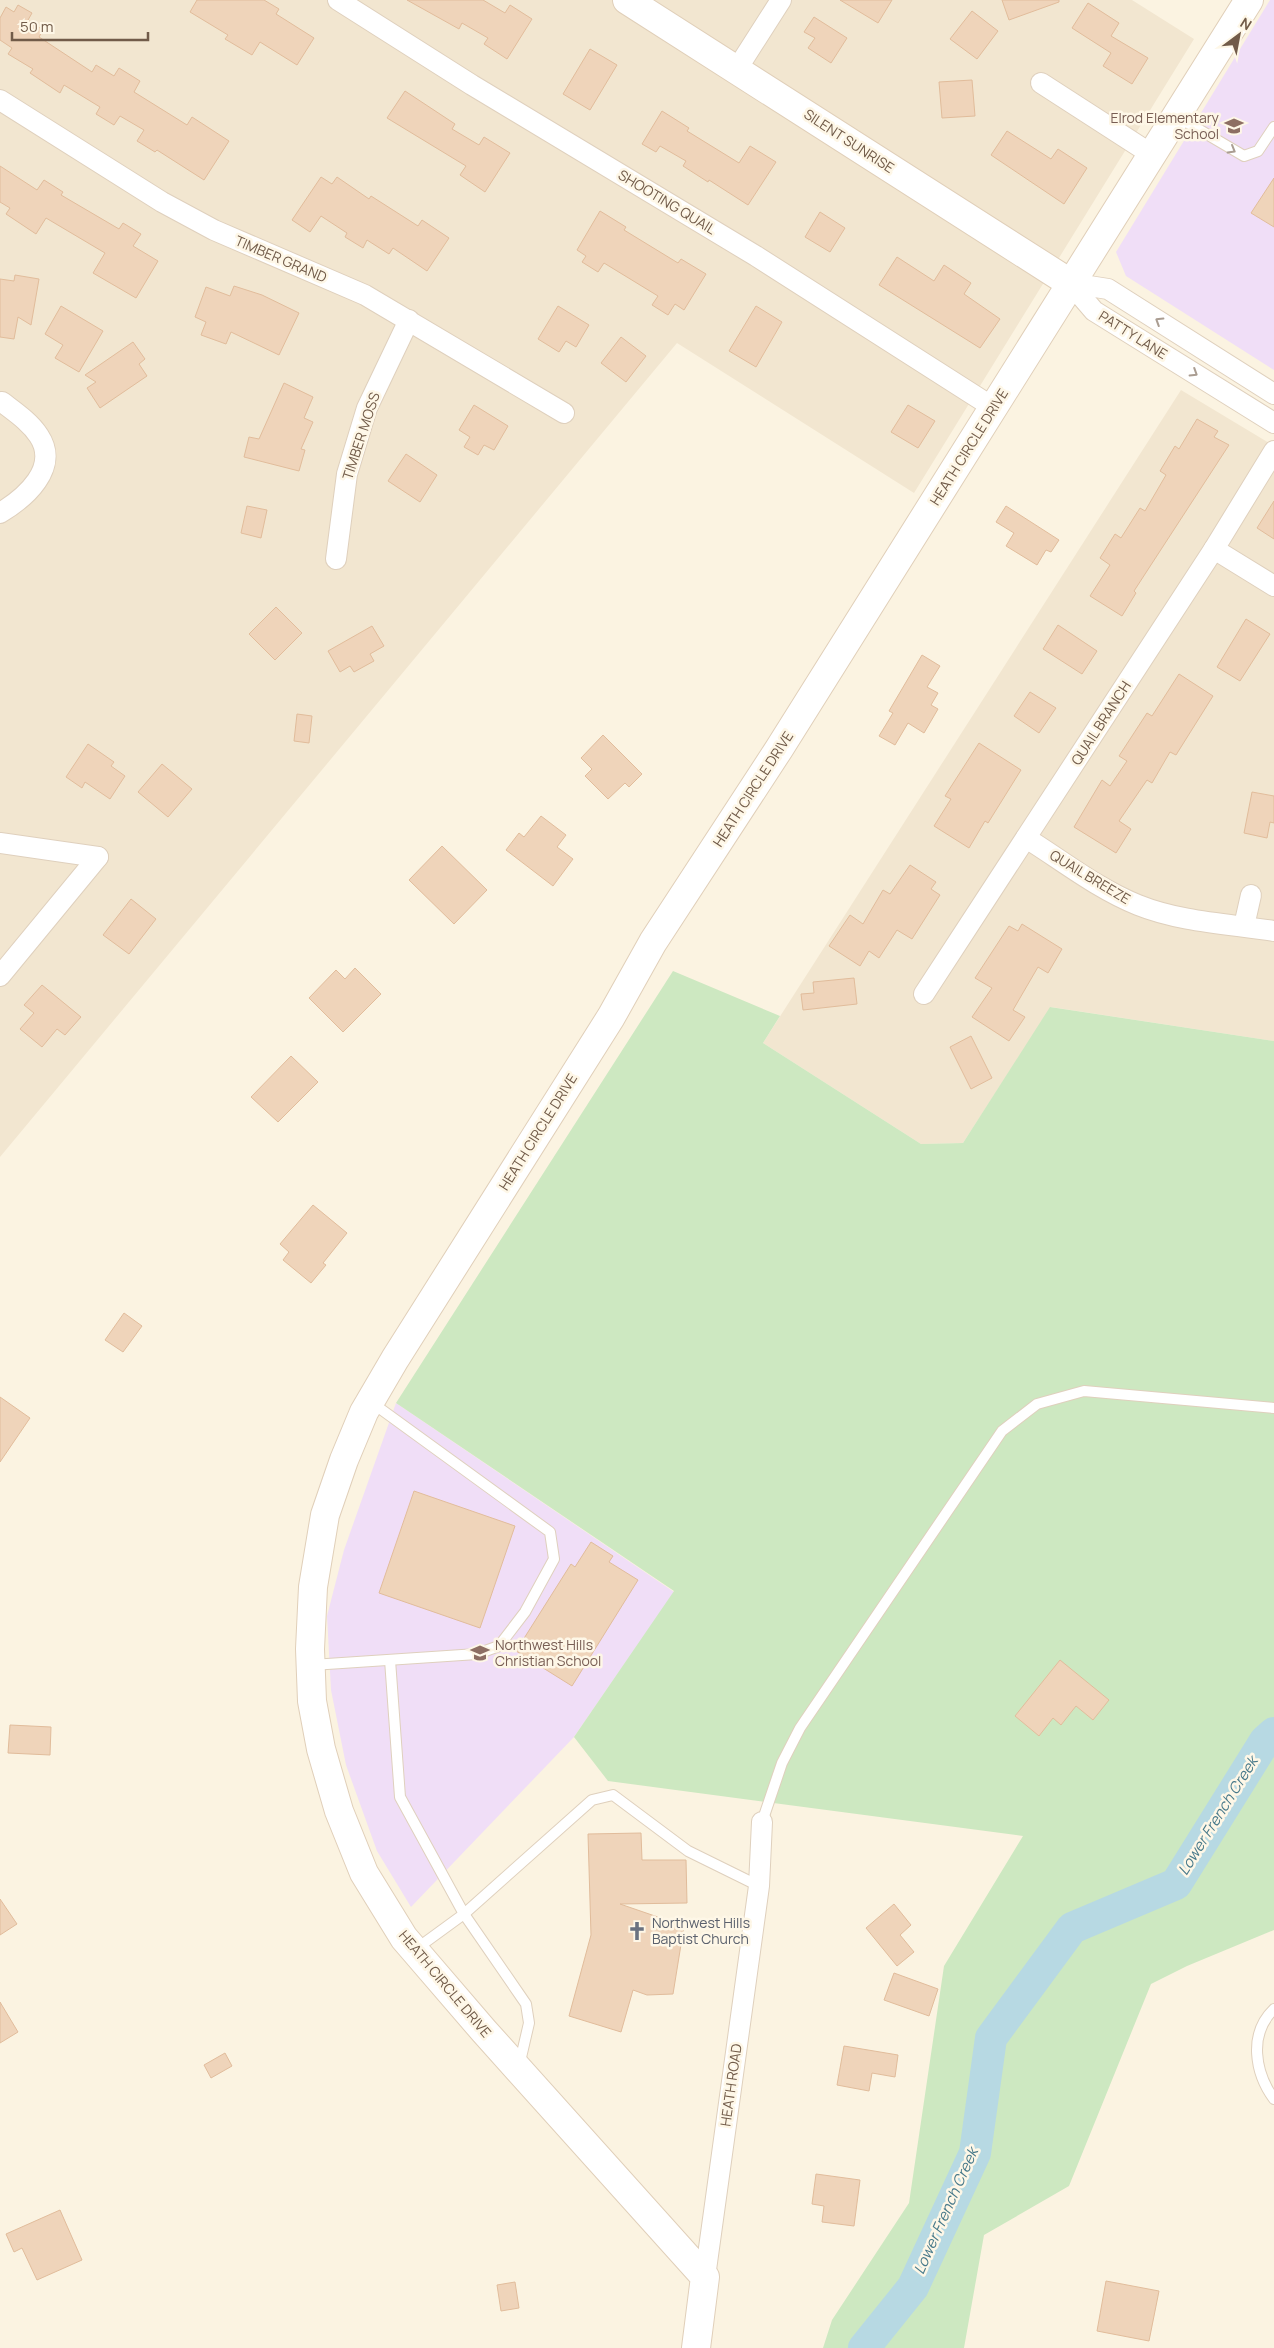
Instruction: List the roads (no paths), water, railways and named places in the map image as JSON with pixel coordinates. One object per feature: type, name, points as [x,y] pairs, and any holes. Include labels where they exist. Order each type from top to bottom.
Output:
[{"type":"street","name":"SHOOTING QUAIL","points":[[338,0],[472,85],[756,256],[994,408]]},
{"type":"street","name":"SILENT SUNRISE","points":[[627,0],[1070,284]]},
{"type":"street","points":[[737,69],[782,0]]},
{"type":"street","name":"HEATH CIRCLE DRIVE","points":[[705,2277],[519,2070],[404,1938],[364,1873],[339,1811],[321,1749],[312,1701],[313,1588],[324,1516],[344,1460],[370,1401],[611,1016],[653,942],[784,742],[1248,0]]},
{"type":"street","points":[[1040,83],[1151,154]]},
{"type":"street","name":"TIMBER GRAND","points":[[0,100],[162,202],[214,230],[365,295],[564,413]]},
{"type":"street","name":"PATTY LANE","points":[[1070,284],[1108,289],[1274,394]]},
{"type":"street","name":"PATTY LANE","points":[[1070,284],[1094,311],[1274,423]]},
{"type":"street","name":"TIMBER MOSS","points":[[336,559],[347,474],[364,418],[409,320]]},
{"type":"street","points":[[0,513],[18,502],[40,478],[46,458],[40,438],[31,426],[2,402]]},
{"type":"street","name":"QUAIL BRANCH","points":[[924,994],[1214,549],[1274,451]]},
{"type":"street","points":[[1214,549],[1274,586]]},
{"type":"street","name":"QUAIL BREEZE","points":[[1026,838],[1104,888],[1140,906],[1172,914],[1274,931]]},
{"type":"street","points":[[0,843],[98,857],[0,976]]},
{"type":"street","points":[[1244,926],[1251,895]]},
{"type":"street","name":"HEATH ROAD","points":[[696,2348],[759,1886],[762,1822]]},
{"type":"lane","points":[[1175,116],[1244,156],[1258,151],[1274,127]]},
{"type":"lane","points":[[762,1822],[782,1763],[800,1728],[1002,1431],[1037,1404],[1084,1391],[1274,1408]]},
{"type":"lane","points":[[311,1666],[477,1654],[499,1646],[525,1612],[554,1559],[550,1532],[370,1401]]},
{"type":"lane","points":[[390,1660],[400,1797],[464,1914],[526,2004],[529,2023],[519,2070]]},
{"type":"lane","points":[[415,1949],[464,1914],[592,1800],[613,1795],[688,1851],[759,1886]]},
{"type":"lane","points":[[1274,2009],[1261,2029],[1255,2053],[1262,2080],[1274,2099]]},
{"type":"waterway","name":"Lower French Creek","points":[[864,2348],[913,2287],[975,2153],[991,2038],[1072,1928],[1176,1884],[1265,1741],[1274,1733]]},
{"type":"place","name":"Elrod Elementary School","points":[[1234,126]]},
{"type":"place","name":"Northwest Hills Christian School","points":[[480,1653]]},
{"type":"place","name":"Northwest Hills Baptist Church","points":[[637,1931]]}]
